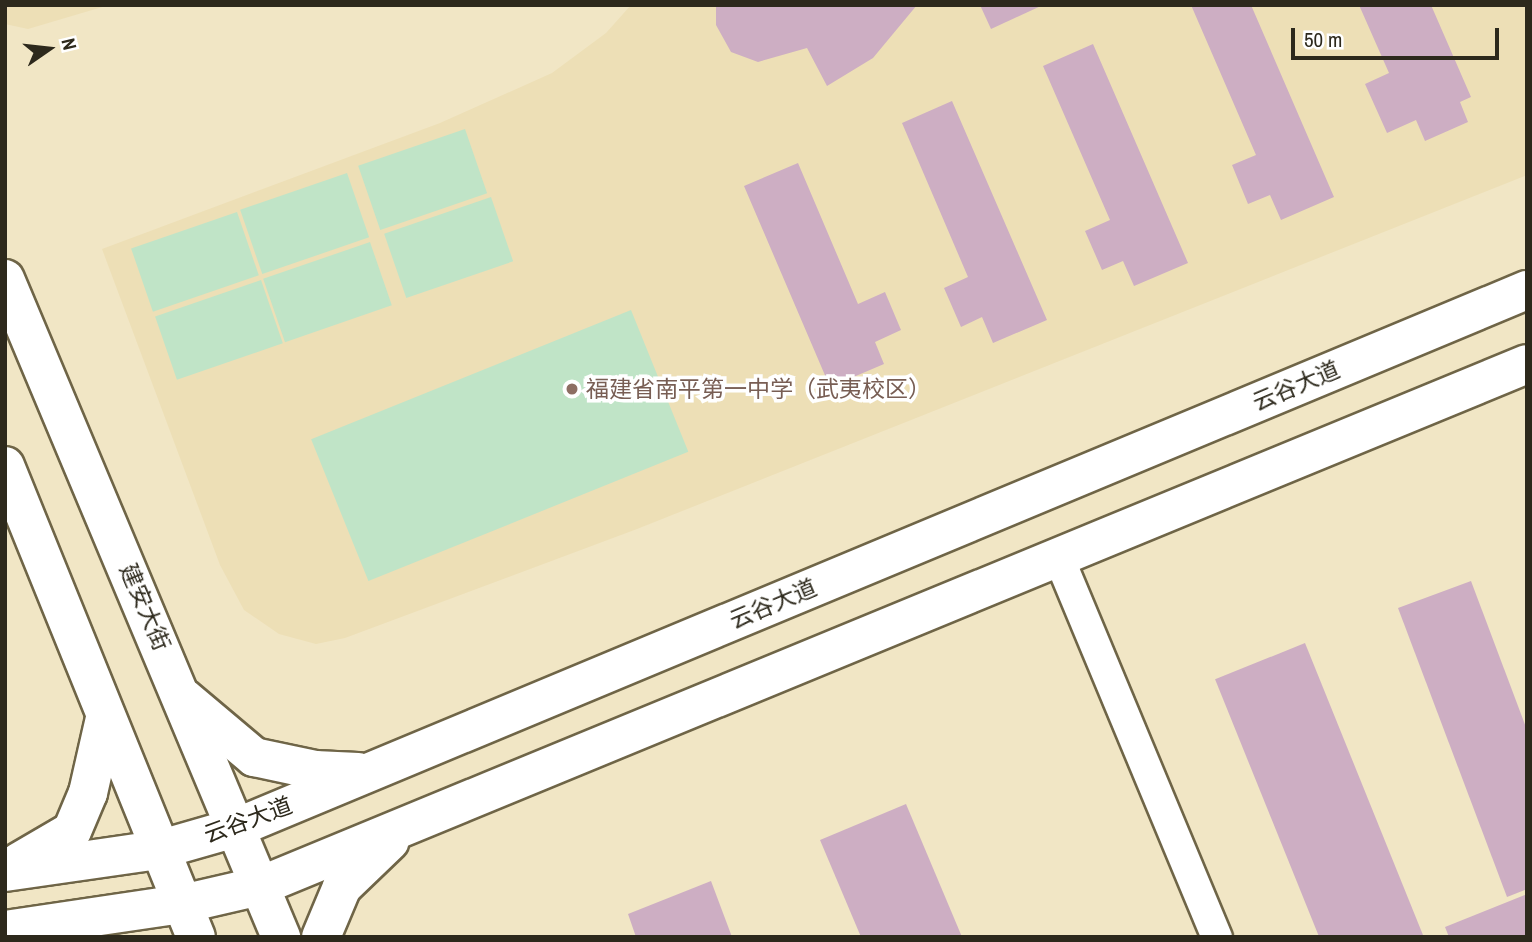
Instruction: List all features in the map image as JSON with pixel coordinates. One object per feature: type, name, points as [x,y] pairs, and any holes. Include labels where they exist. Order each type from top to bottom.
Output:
[{"type":"main road","name":"建安大街","points":[[5,279],[239,827],[281,937]]},
{"type":"main road","name":"云谷大道","points":[[5,871],[158,850],[239,827],[1527,290]]},
{"type":"main road","points":[[16,928],[189,920],[260,886],[1527,364]]},
{"type":"main road","points":[[5,466],[158,850],[189,920]]},
{"type":"main road","points":[[184,698],[254,757],[315,770],[371,772]]},
{"type":"main road","points":[[5,871],[72,831],[88,793],[106,718]]},
{"type":"main road","points":[[321,937],[342,887],[403,827]]},
{"type":"main road","points":[[16,928],[76,937]]},
{"type":"street","points":[[1059,558],[1217,937]]},
{"type":"shaded area","points":[[5,5],[109,5],[28,29],[5,24]]},
{"type":"shaded area","name":"福建省南平第一中学（武夷校区）","points":[[631,5],[1527,5],[1527,175],[637,529],[345,638],[316,644],[279,634],[244,610],[220,565],[102,249],[440,123],[552,73],[606,33]]},
{"type":"green space","points":[[465,129],[487,193],[380,230],[358,166]]},
{"type":"green space","points":[[347,173],[369,237],[262,274],[240,210]]},
{"type":"green space","points":[[491,197],[513,261],[406,298],[384,234]]},
{"type":"green space","points":[[237,212],[259,275],[153,312],[131,248]]},
{"type":"green space","points":[[370,242],[392,305],[285,342],[263,279]]},
{"type":"green space","points":[[261,280],[283,343],[177,380],[155,316]]},
{"type":"green space","points":[[631,310],[688,452],[368,581],[311,439]]},
{"type":"building","points":[[716,5],[917,5],[873,58],[827,86],[807,48],[758,62],[731,52],[716,25]]},
{"type":"building","points":[[980,5],[1043,5],[991,29]]},
{"type":"building","points":[[1191,5],[1251,5],[1334,197],[1281,220],[1270,195],[1248,204],[1232,165],[1256,155]]},
{"type":"building","points":[[1359,5],[1431,5],[1471,97],[1460,102],[1468,122],[1425,141],[1416,120],[1387,133],[1365,84],[1389,73]]},
{"type":"building","points":[[1093,44],[1188,263],[1134,286],[1123,261],[1102,270],[1085,231],[1110,220],[1043,66]]},
{"type":"building","points":[[952,101],[1047,320],[993,343],[982,317],[961,327],[944,288],[968,277],[902,123]]},
{"type":"building","points":[[798,163],[858,304],[885,292],[901,330],[875,342],[884,364],[830,387],[744,186]]},
{"type":"building","points":[[1471,581],[1527,730],[1527,889],[1507,897],[1398,608]]},
{"type":"building","points":[[1305,643],[1423,936],[1319,937],[1215,679]]},
{"type":"building","points":[[906,804],[962,937],[861,937],[820,840]]},
{"type":"building","points":[[711,881],[732,937],[636,937],[628,914]]},
{"type":"building","points":[[1527,894],[1527,937],[1449,937],[1445,927]]},
{"type":"place","name":"福建省南平第一中学（武夷校区）","points":[[572,389]]}]
